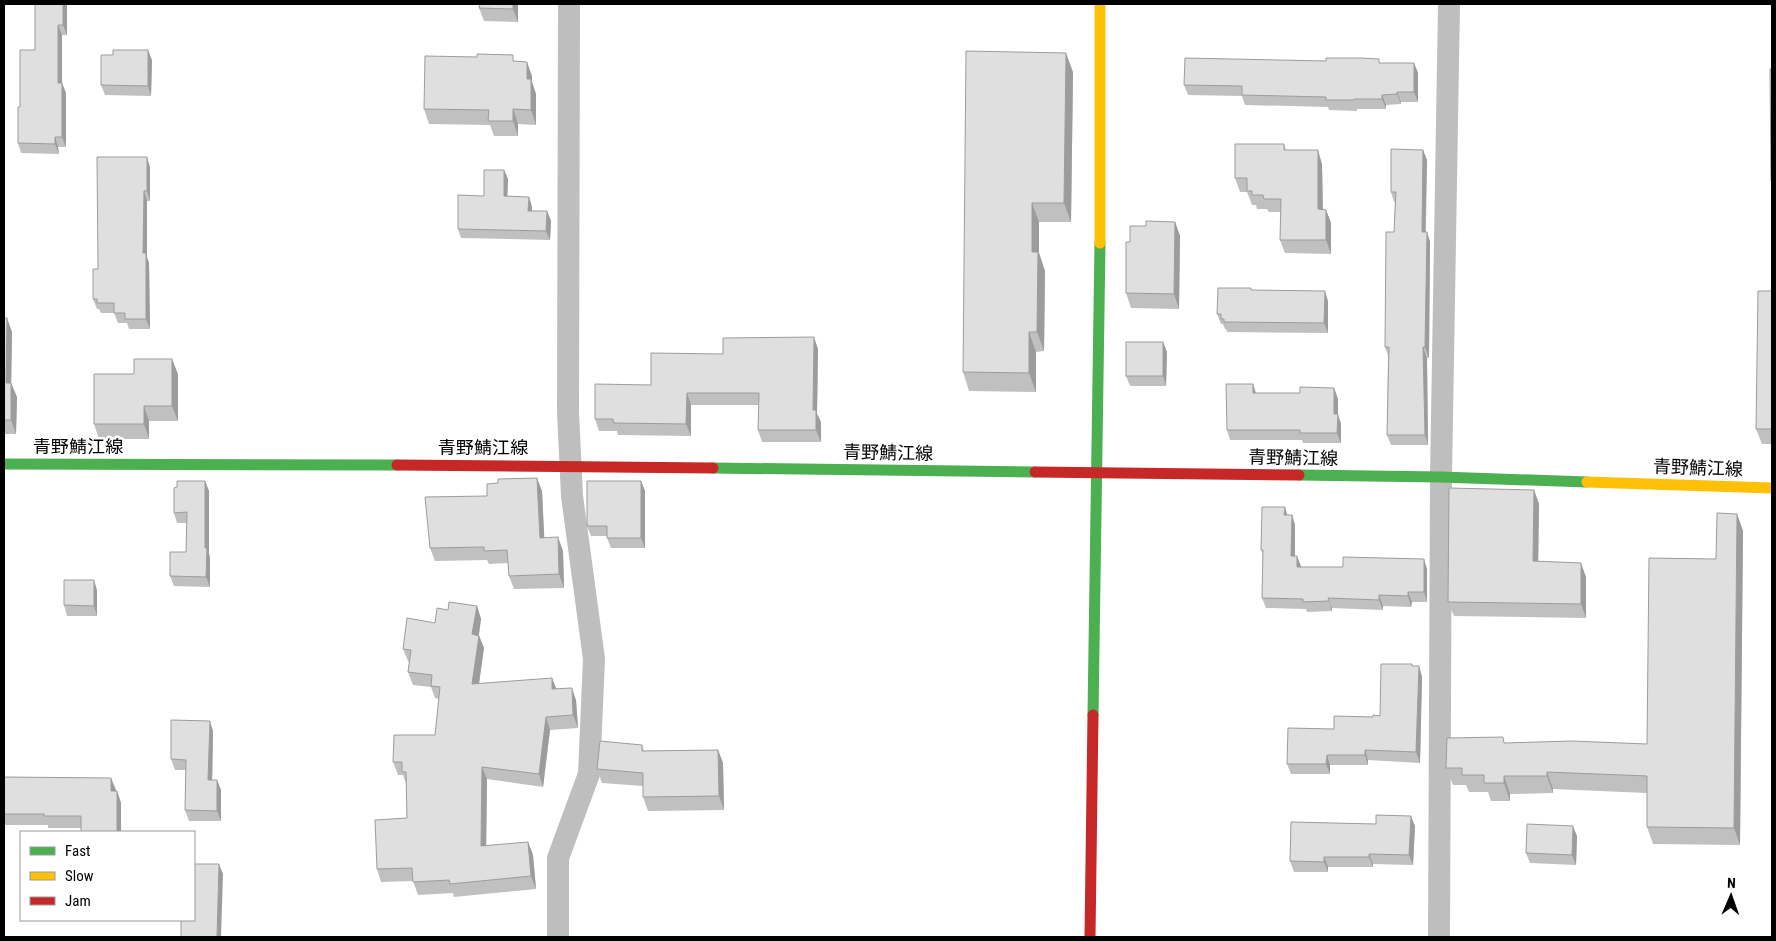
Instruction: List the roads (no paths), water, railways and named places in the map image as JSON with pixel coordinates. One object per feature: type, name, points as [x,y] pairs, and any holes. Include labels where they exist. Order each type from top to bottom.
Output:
[{"type":"main road","points":[[1090,937],[1101,142],[1100,4]]},
{"type":"main road","name":"青野鯖江線","points":[[4,464],[571,466],[1441,477],[1772,488]]},
{"type":"street","points":[[558,937],[558,858],[589,774],[594,659],[572,496],[568,412],[569,4]]},
{"type":"street","points":[[1439,937],[1441,477],[1449,4]]}]
